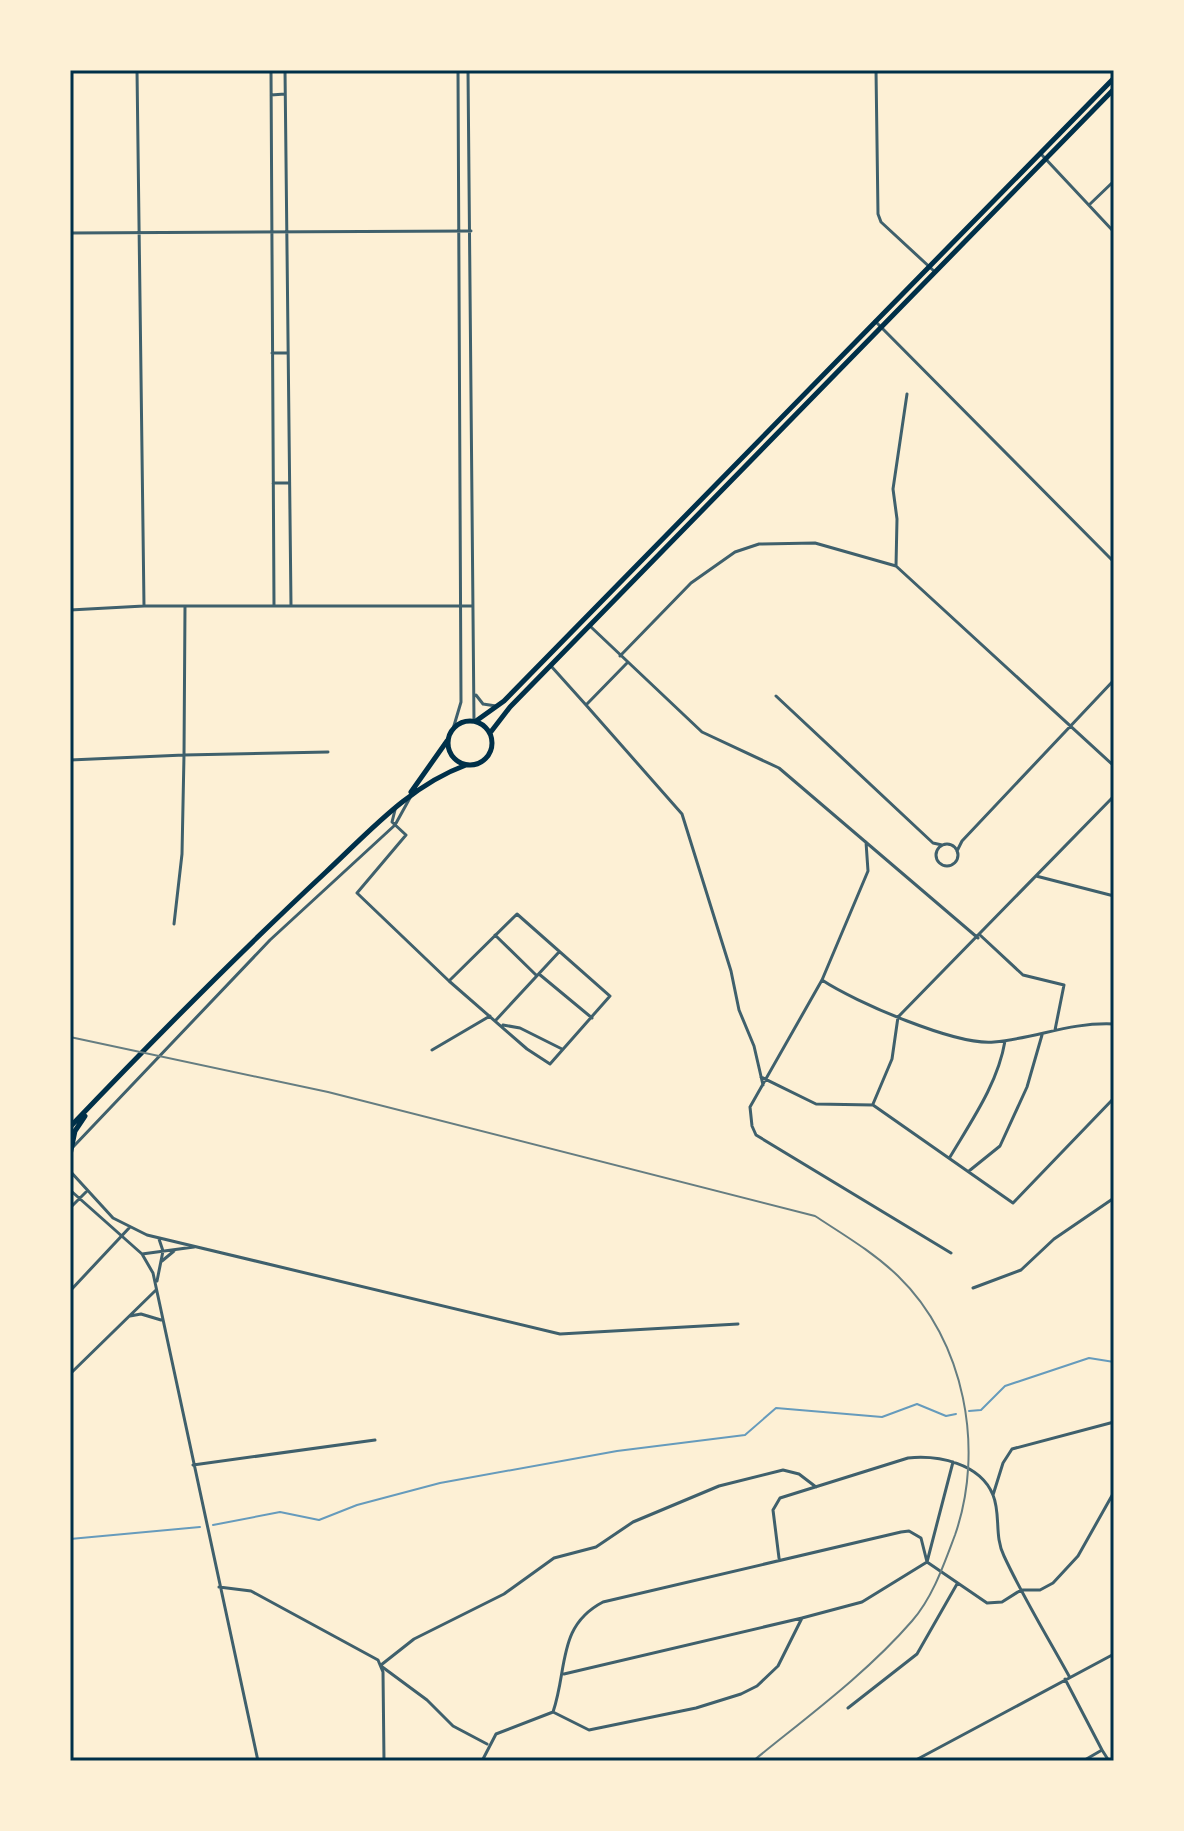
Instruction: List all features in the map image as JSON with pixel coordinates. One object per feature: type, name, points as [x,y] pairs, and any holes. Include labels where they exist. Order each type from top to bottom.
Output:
[{"type":"highway","points":[[411,794],[453,729],[460,723],[475,721],[498,705],[1114,78]]},
{"type":"highway","points":[[70,1127],[263,930],[396,806],[411,794],[466,765],[480,763],[490,753],[490,733],[510,707],[1114,89]]},
{"type":"highway","points":[[475,721],[490,733]]},
{"type":"highway","points":[[448,740],[452,756],[466,765]]},
{"type":"highway","points":[[70,1152],[75,1131],[92,1105]]},
{"type":"street","points":[[137,70],[144,606]]},
{"type":"street","points":[[271,70],[274,606]]},
{"type":"street","points":[[285,70],[291,605]]},
{"type":"street","points":[[453,729],[461,702],[458,70]]},
{"type":"street","points":[[468,70],[475,721]]},
{"type":"street","points":[[876,70],[878,214],[881,222],[935,272]]},
{"type":"street","points":[[271,95],[285,94]]},
{"type":"street","points":[[1041,154],[1114,232]]},
{"type":"street","points":[[1089,205],[1114,181]]},
{"type":"street","points":[[70,233],[471,231]]},
{"type":"street","points":[[875,321],[1114,562]]},
{"type":"street","points":[[459,352],[472,352]]},
{"type":"street","points":[[272,353],[288,353]]},
{"type":"street","points":[[896,566],[897,519],[893,489],[907,394]]},
{"type":"street","points":[[273,483],[289,483]]},
{"type":"street","points":[[620,656],[691,583],[735,552],[759,544],[815,543],[896,566],[1114,766]]},
{"type":"street","points":[[70,610],[144,606],[473,606]]},
{"type":"street","points":[[174,924],[182,854],[185,606]]},
{"type":"street","points":[[583,620],[702,732],[779,768],[1023,975],[1064,985],[1055,1030]]},
{"type":"street","points":[[586,705],[627,663]]},
{"type":"street","points":[[550,665],[682,814],[763,1087]]},
{"type":"street","points":[[933,843],[941,864],[950,866],[957,860],[962,841],[1114,680]]},
{"type":"street","points":[[475,692],[483,704],[498,705]]},
{"type":"street","points":[[776,696],[933,843],[942,845],[962,841]]},
{"type":"street","points":[[70,760],[328,752]]},
{"type":"street","points":[[70,1152],[270,940],[395,825],[411,794]]},
{"type":"street","points":[[873,1105],[892,1059],[898,1017],[1114,796]]},
{"type":"street","points":[[396,806],[392,822],[406,835],[357,893],[449,981],[547,1063],[552,1063],[609,1000],[609,993],[517,914],[449,981]]},
{"type":"street","points":[[866,842],[868,871],[822,980],[749,1113],[756,1135],[951,1253]]},
{"type":"street","points":[[950,844],[957,851]]},
{"type":"street","points":[[936,854],[942,845]]},
{"type":"street","points":[[1036,876],[1114,896]]},
{"type":"street","points":[[495,935],[592,1018]]},
{"type":"street","points":[[496,1021],[559,952]]},
{"type":"street","points":[[822,980],[855,1001],[977,1041],[1005,1041],[1042,1035],[1082,1023],[1114,1024]]},
{"type":"street","points":[[432,1050],[490,1016]]},
{"type":"street","points":[[503,1025],[520,1028],[562,1049]]},
{"type":"street","points":[[969,1171],[1000,1146],[1027,1087],[1042,1035]]},
{"type":"street","points":[[950,1157],[986,1089],[997,1076],[1005,1041]]},
{"type":"street","points":[[761,1077],[816,1104],[873,1105],[1013,1203],[1114,1098]]},
{"type":"street","points":[[70,1171],[113,1218],[159,1239],[560,1334],[738,1324]]},
{"type":"street","points":[[70,1190],[142,1254],[157,1286],[258,1761]]},
{"type":"street","points":[[70,1208],[86,1192]]},
{"type":"street","points":[[973,1288],[1021,1270],[1054,1239],[1114,1198]]},
{"type":"street","points":[[70,1291],[130,1227]]},
{"type":"street","points":[[70,1374],[157,1286],[163,1251],[159,1239]]},
{"type":"street","points":[[142,1254],[197,1247]]},
{"type":"street","points":[[162,1261],[177,1249]]},
{"type":"street","points":[[130,1316],[141,1314],[162,1321]]},
{"type":"street","points":[[1109,1761],[998,1541],[993,1495],[1003,1463],[1012,1449],[1114,1422]]},
{"type":"street","points":[[193,1465],[375,1440]]},
{"type":"street","points":[[779,1558],[773,1510],[780,1498],[908,1458],[924,1456],[968,1468],[993,1495]]},
{"type":"street","points":[[564,1674],[862,1602],[927,1562],[953,1462]]},
{"type":"street","points":[[381,1666],[414,1639],[504,1594],[554,1558],[596,1547],[633,1522],[704,1492],[783,1470],[799,1474],[816,1487]]},
{"type":"street","points":[[553,1712],[564,1674],[571,1629],[586,1611],[619,1596],[909,1531],[921,1538],[927,1562],[992,1604],[1007,1601],[1021,1590],[1040,1590],[1067,1571],[1114,1492]]},
{"type":"street","points":[[848,1708],[917,1654],[958,1582]]},
{"type":"street","points":[[219,1587],[251,1591],[370,1654],[381,1666],[427,1700],[453,1726],[488,1744]]},
{"type":"street","points":[[482,1761],[488,1744],[505,1728],[553,1712],[589,1730],[696,1708],[741,1694],[757,1686],[778,1666],[802,1618]]},
{"type":"street","points":[[914,1761],[1114,1654]]},
{"type":"street","points":[[381,1666],[384,1761]]},
{"type":"street","points":[[1083,1761],[1102,1750]]},
{"type":"waterway","points":[[969,1411],[981,1410],[1005,1386],[1089,1358],[1114,1362]]},
{"type":"waterway","points":[[213,1525],[280,1512],[319,1520],[357,1505],[440,1483],[617,1451],[745,1435],[776,1408],[882,1417],[917,1404],[946,1416],[956,1414]]},
{"type":"waterway","points":[[70,1539],[200,1527]]},
{"type":"railway","points":[[70,1037],[328,1092],[815,1216],[868,1251],[898,1276],[921,1302],[939,1332],[963,1398],[968,1432],[968,1467],[964,1502],[955,1535],[932,1591],[912,1621],[856,1677],[753,1761]]}]
